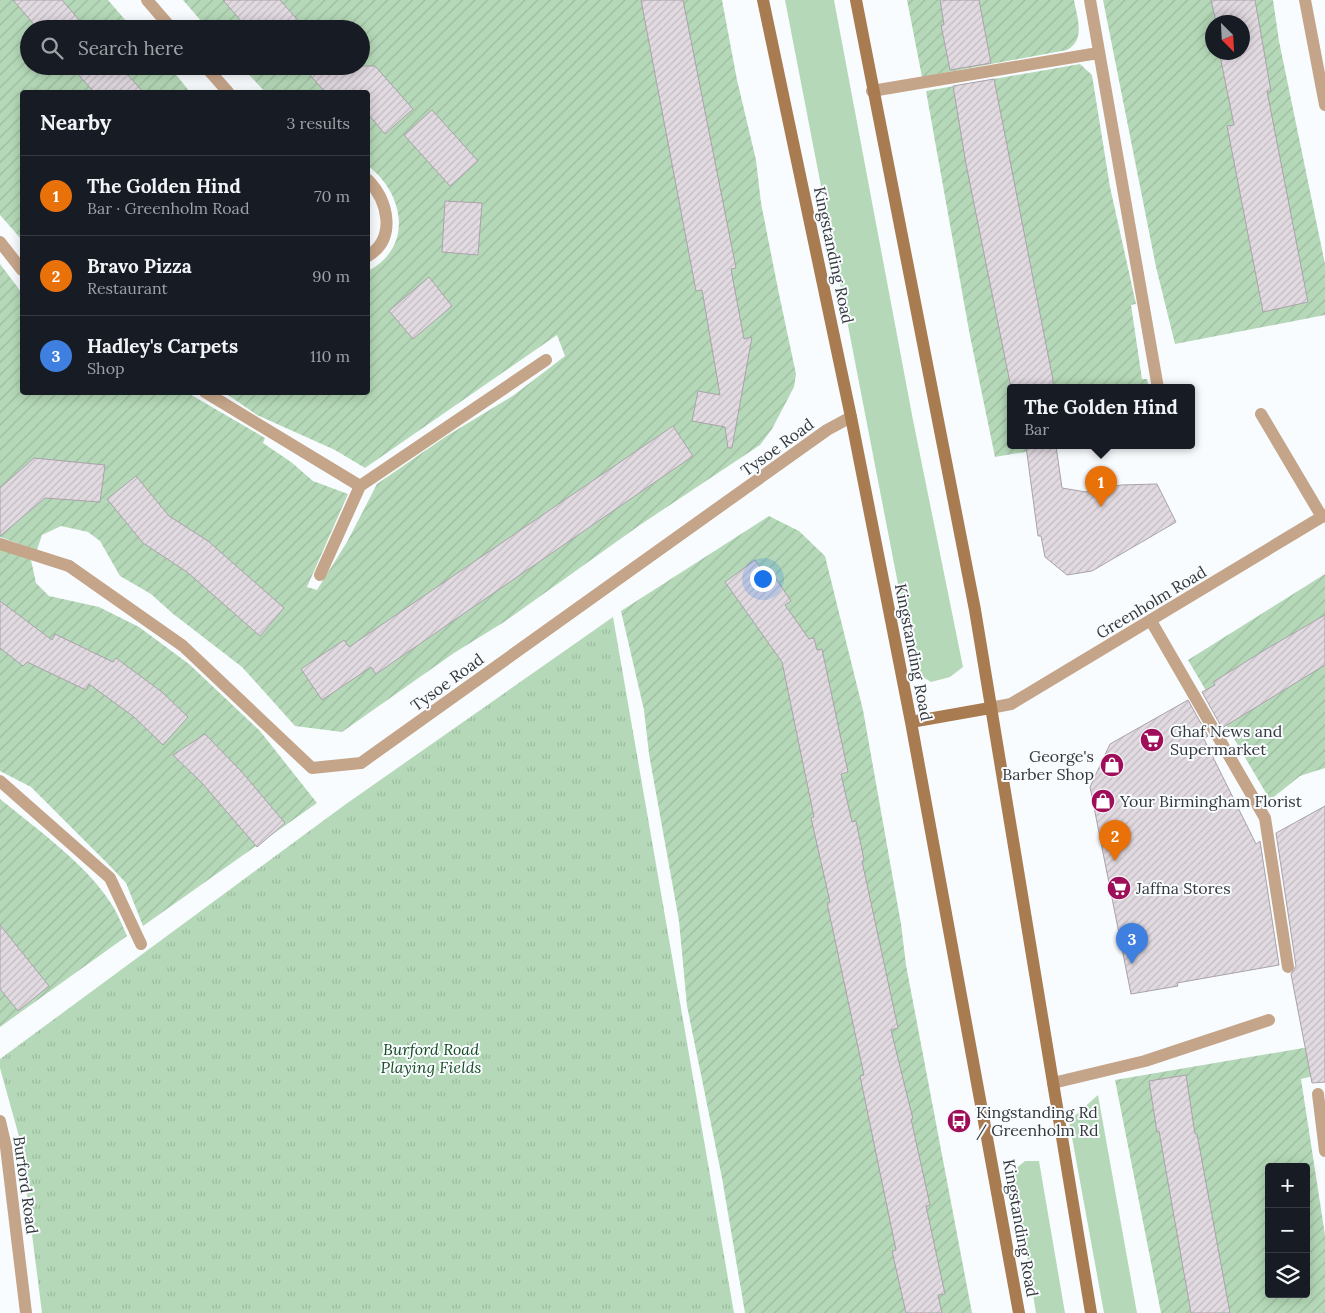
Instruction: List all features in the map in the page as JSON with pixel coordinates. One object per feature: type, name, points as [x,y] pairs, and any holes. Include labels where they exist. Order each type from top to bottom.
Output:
[{"type":"main road","name":"Kingstanding Road","points":[[763,0],[851,417],[911,722],[1019,1313]]},
{"type":"main road","points":[[856,0],[872,91],[975,610],[1091,1313]]},
{"type":"main road","points":[[911,722],[990,708]]},
{"type":"street","points":[[147,0],[164,20]]},
{"type":"street","points":[[1090,0],[1157,384]]},
{"type":"street","points":[[1305,0],[1325,105]]},
{"type":"street","points":[[872,91],[1098,53]]},
{"type":"street","points":[[213,75],[226,90]]},
{"type":"street","points":[[370,182],[377,190],[385,206],[386,224],[382,242],[370,254]]},
{"type":"street","points":[[0,242],[20,267]]},
{"type":"street","points":[[320,575],[360,486],[546,360]]},
{"type":"street","points":[[210,395],[360,486]]},
{"type":"street","points":[[1261,414],[1323,516]]},
{"type":"street","name":"Tysoe Road","points":[[0,544],[69,566],[183,646],[312,768],[361,763],[827,430],[851,417]]},
{"type":"street","name":"Greenholm Road","points":[[990,708],[1011,704],[1323,516]]},
{"type":"street","points":[[1151,621],[1265,818],[1288,967]]},
{"type":"street","points":[[0,781],[110,878],[141,944]]},
{"type":"street","points":[[1054,1083],[1145,1061],[1269,1020]]},
{"type":"street","points":[[1318,1094],[1325,1151]]},
{"type":"street","name":"Burford Road","points":[[0,1121],[6,1147],[26,1313]]},
{"type":"green space","points":[[0,0],[108,0],[125,20],[20,20],[20,75],[176,75],[188,90],[20,90],[20,238],[0,215]]},
{"type":"green space","points":[[183,0],[722,0],[737,80],[756,160],[761,203],[796,374],[794,387],[772,429],[760,445],[640,525],[504,622],[454,653],[342,732],[295,726],[242,667],[172,613],[151,594],[120,576],[100,541],[88,532],[61,526],[42,535],[37,550],[0,537],[0,264],[20,290],[20,395],[191,395],[265,438],[263,443],[291,462],[313,481],[348,494],[307,587],[317,590],[347,542],[377,484],[445,437],[514,395],[565,356],[557,335],[365,468],[335,450],[257,415],[228,395],[370,395],[370,270],[383,261],[392,248],[398,234],[399,220],[390,190],[370,168],[370,90],[263,90],[249,75],[370,75],[370,20],[200,20]]},
{"type":"green space","points":[[785,0],[834,0],[913,420],[963,667],[950,677],[931,682],[915,672]]},
{"type":"green space","points":[[907,0],[1074,0],[1079,28],[1077,40],[1067,50],[922,77]]},
{"type":"green space","points":[[1103,0],[1273,0],[1279,41],[1325,264],[1325,315],[1175,344],[1156,267]]},
{"type":"green space","points":[[1080,64],[1092,75],[1110,187],[1136,304],[1131,305],[1142,379],[1147,379],[1148,384],[1007,384],[1007,449],[1042,449],[995,457],[970,336],[926,91]]},
{"type":"green space","points":[[769,516],[799,531],[825,556],[863,710],[901,924],[906,965],[972,1313],[745,1313],[722,1178],[687,1006],[679,921],[649,754],[644,710],[621,611]]},
{"type":"green space","points":[[0,549],[31,560],[36,583],[49,596],[99,607],[139,627],[189,664],[260,731],[317,803],[143,926],[126,883],[31,787],[0,771]]},
{"type":"green space","points":[[1325,574],[1325,768],[1300,776],[1270,800],[1188,660]]},
{"type":"green space","name":"Burford Road Playing Fields","points":[[613,617],[734,1313],[42,1313],[20,1140],[0,1068],[0,1059],[346,804]]},
{"type":"green space","points":[[0,799],[62,849],[91,878],[114,908],[127,936],[0,1027]]},
{"type":"green space","points":[[1321,1045],[1325,1073],[1301,1079],[1325,1235],[1325,1313],[1161,1313],[1115,1080]]},
{"type":"green space","points":[[1098,1095],[1137,1313],[1104,1313],[1069,1121]]},
{"type":"green space","points":[[1025,1161],[1039,1161],[1065,1313],[1036,1313],[1013,1171]]},
{"type":"building","points":[[13,0],[62,0],[79,20],[30,20]]},
{"type":"building","points":[[223,0],[280,0],[298,20],[240,20]]},
{"type":"building","points":[[641,0],[683,0],[736,268],[731,269],[744,339],[752,337],[732,448],[728,448],[725,427],[692,421],[698,391],[720,395],[702,290],[696,291]]},
{"type":"building","points":[[940,0],[979,0],[991,63],[950,70],[941,25],[944,25]]},
{"type":"building","points":[[1211,0],[1255,0],[1271,91],[1267,91],[1308,302],[1263,312],[1227,126],[1234,125],[1221,60],[1250,60],[1250,15],[1214,15]]},
{"type":"building","points":[[370,66],[375,66],[413,109],[385,134],[370,116],[370,90],[323,90],[310,75],[370,75]]},
{"type":"building","points":[[79,75],[128,75],[141,90],[92,90]]},
{"type":"building","points":[[994,79],[1053,384],[1010,384],[966,164],[953,86]]},
{"type":"building","points":[[432,110],[478,161],[450,186],[404,135]]},
{"type":"building","points":[[445,201],[482,203],[478,255],[442,252]]},
{"type":"building","points":[[429,277],[452,306],[413,339],[389,311]]},
{"type":"building","points":[[673,426],[693,456],[376,674],[371,667],[322,700],[301,669],[344,640],[349,647]]},
{"type":"building","points":[[1026,449],[1056,449],[1062,488],[1086,492],[1121,485],[1157,484],[1176,522],[1092,571],[1067,575],[1045,557],[1041,536],[1038,536]]},
{"type":"building","points":[[34,458],[105,465],[100,502],[45,498],[0,536],[0,488]]},
{"type":"building","points":[[136,476],[169,516],[208,541],[284,608],[260,636],[187,572],[143,543],[107,499]]},
{"type":"building","points":[[755,560],[763,571],[768,567],[791,601],[785,605],[809,639],[814,638],[817,650],[822,649],[848,772],[841,774],[852,822],[856,821],[864,860],[862,861],[898,1028],[891,1030],[913,1119],[911,1119],[930,1205],[926,1206],[945,1294],[938,1295],[942,1313],[906,1313],[892,1251],[896,1250],[860,1076],[864,1075],[827,903],[830,902],[811,818],[814,817],[782,662],[725,582]]},
{"type":"building","points":[[0,601],[52,640],[55,634],[113,662],[116,658],[162,692],[188,717],[163,745],[134,717],[89,684],[86,690],[27,662],[23,666],[0,648]]},
{"type":"building","points":[[1325,615],[1325,665],[1222,728],[1202,692],[1215,685],[1213,682]]},
{"type":"building","points":[[1188,700],[1208,736],[1204,739],[1256,844],[1260,841],[1279,965],[1177,983],[1178,986],[1131,994],[1090,787],[1110,744]]},
{"type":"building","points":[[205,734],[241,771],[285,823],[257,847],[202,783],[173,755]]},
{"type":"building","points":[[1325,806],[1325,1082],[1312,1083],[1291,974],[1296,966],[1276,833]]},
{"type":"building","points":[[0,925],[49,986],[18,1011],[0,989]]},
{"type":"building","points":[[1186,1075],[1195,1134],[1197,1134],[1230,1313],[1191,1313],[1159,1131],[1157,1132],[1149,1081]]},
{"type":"place","name":"The Golden Hind","points":[[1101,507]]},
{"type":"place","name":"Ghaf News and Supermarket","points":[[1152,740]]},
{"type":"place","name":"George's Barber Shop","points":[[1112,765]]},
{"type":"place","name":"Your Birmingham Florist","points":[[1103,801]]},
{"type":"place","name":"Bravo Pizza","points":[[1115,861]]},
{"type":"place","name":"Jaffna Stores","points":[[1119,888]]},
{"type":"place","name":"Hadley's Carpets","points":[[1132,964]]},
{"type":"place","name":"Kingstanding Rd / Greenholm Rd","points":[[959,1121]]}]
